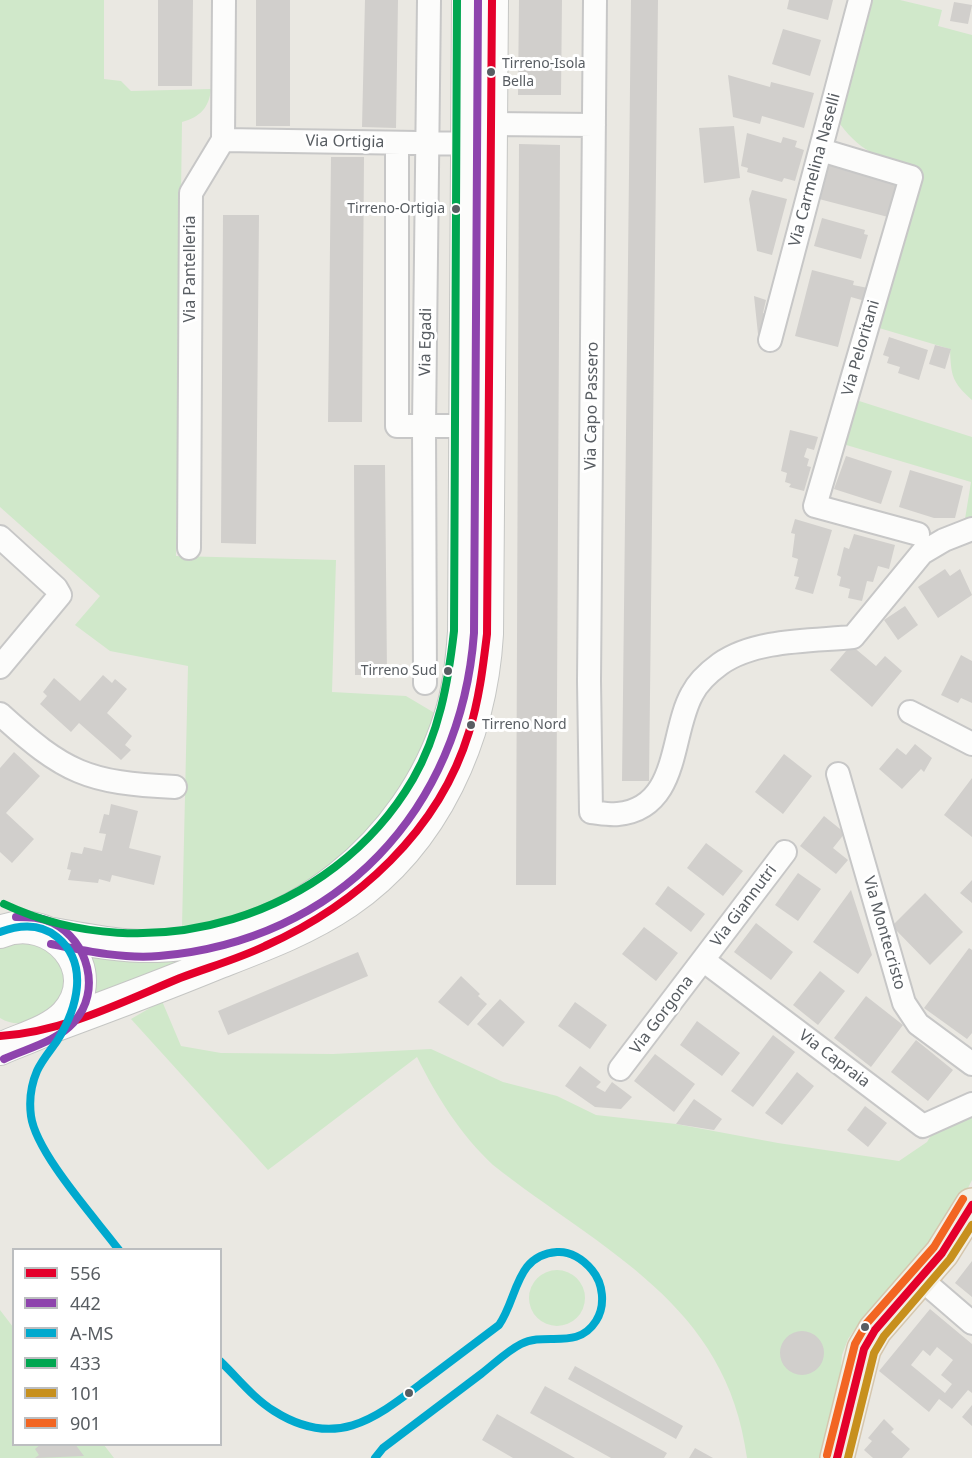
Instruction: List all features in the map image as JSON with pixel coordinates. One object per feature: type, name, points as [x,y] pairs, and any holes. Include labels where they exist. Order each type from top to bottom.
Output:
[{"type":"main road","points":[[837,1458],[864,1349],[875,1330],[942,1253],[972,1205]]},
{"type":"street","points":[[223,140],[224,0]]},
{"type":"street","name":"Via Egadi","points":[[424,683],[424,426],[429,0]]},
{"type":"street","points":[[468,0],[483,137]]},
{"type":"street","points":[[17,1035],[276,942],[330,899],[353,866],[397,821],[426,775],[451,716],[461,666],[464,632],[477,426],[483,137],[492,0]]},
{"type":"street","name":"Via Capo Passero","points":[[595,0],[589,637],[591,812],[618,814],[634,810],[657,791],[672,765],[681,725],[692,692],[722,663],[747,652],[776,645],[853,637],[922,553],[944,540],[972,529]]},
{"type":"street","name":"Via Carmelina Naselli","points":[[770,340],[860,0]]},
{"type":"street","name":"Via Ortigia","points":[[223,140],[429,143],[594,125]]},
{"type":"street","name":"Via Pantelleria","points":[[189,548],[191,192],[223,140]]},
{"type":"street","points":[[397,143],[397,426],[477,426]]},
{"type":"street","name":"Via Peloritani","points":[[821,150],[911,177],[815,506],[918,534]]},
{"type":"street","points":[[0,537],[56,588],[60,595],[0,667]]},
{"type":"street","points":[[910,712],[972,744]]},
{"type":"street","points":[[0,714],[39,749],[80,773],[119,782],[174,786]]},
{"type":"street","name":"Via Montecristo","points":[[838,774],[904,1003],[918,1024],[972,1064]]},
{"type":"street","name":"Via Giannutri","points":[[704,960],[785,852]]},
{"type":"street","points":[[0,914],[42,930],[116,944],[158,946],[244,930],[330,899]]},
{"type":"street","points":[[0,932],[42,930],[69,949],[78,970],[79,981],[74,1003],[68,1012],[17,1035]]},
{"type":"street","name":"Via Gorgona","points":[[620,1069],[704,960]]},
{"type":"street","name":"Via Capraia","points":[[704,960],[922,1126],[972,1104]]},
{"type":"street","points":[[921,1279],[972,1323]]},
{"type":"green space","points":[[0,0],[104,0],[104,79],[121,81],[131,91],[211,89],[206,106],[202,111],[182,122],[176,556],[336,560],[332,692],[406,696],[438,715],[406,783],[381,814],[339,857],[317,875],[268,903],[213,921],[182,926],[188,666],[110,651],[75,625],[100,596],[0,507]]},
{"type":"green space","points":[[873,0],[900,0],[942,10],[938,26],[972,35],[972,400],[954,378],[950,349],[879,328],[923,178],[920,170],[885,159],[866,149],[857,143],[840,124]]},
{"type":"green space","points":[[856,400],[972,437],[972,523],[966,525],[965,519],[971,482],[843,444]]},
{"type":"green space","points":[[42,940],[68,973],[60,1006],[30,1021],[8,1022],[0,1018],[0,944]]},
{"type":"green space","points":[[231,943],[90,1003],[81,949]]},
{"type":"green space","points":[[162,1001],[181,1046],[221,1053],[333,1054],[431,1049],[503,1082],[557,1096],[596,1115],[676,1124],[778,1143],[899,1161],[927,1142],[936,1127],[972,1114],[972,1180],[951,1222],[932,1248],[859,1323],[848,1339],[842,1355],[838,1404],[824,1458],[747,1458],[735,1404],[714,1359],[687,1320],[653,1286],[616,1255],[493,1165],[470,1141],[450,1114],[417,1057],[268,1170],[131,1019]]},
{"type":"green space","points":[[551,1270],[563,1270],[573,1274],[581,1282],[585,1298],[581,1314],[573,1322],[563,1326],[551,1326],[541,1322],[533,1314],[529,1304],[529,1292],[533,1282],[541,1274]]},
{"type":"green space","points":[[0,1310],[12,1326],[12,1446],[105,1446],[114,1458],[0,1458]]},
{"type":"building","points":[[158,0],[193,0],[192,86],[158,86]]},
{"type":"building","points":[[256,0],[290,0],[290,126],[256,126]]},
{"type":"building","points":[[365,0],[398,0],[396,128],[362,127]]},
{"type":"building","points":[[519,0],[562,0],[561,95],[518,95]]},
{"type":"building","points":[[631,0],[658,0],[649,781],[622,781]]},
{"type":"building","points":[[789,0],[833,0],[828,20],[787,9]]},
{"type":"building","points":[[954,2],[972,5],[968,24],[950,21]]},
{"type":"building","points":[[783,29],[821,40],[810,76],[772,64]]},
{"type":"building","points":[[728,75],[770,87],[771,82],[814,93],[804,128],[762,116],[760,124],[733,117]]},
{"type":"building","points":[[734,126],[740,178],[704,183],[699,128]]},
{"type":"building","points":[[747,133],[781,143],[783,137],[797,141],[795,147],[804,150],[795,181],[784,178],[782,182],[747,172],[748,168],[741,166]]},
{"type":"building","points":[[519,144],[560,145],[556,885],[516,885]]},
{"type":"building","points":[[331,157],[364,157],[362,422],[328,422]]},
{"type":"building","points":[[828,165],[897,183],[888,217],[819,199]]},
{"type":"building","points":[[752,190],[787,199],[772,255],[757,251],[749,199]]},
{"type":"building","points":[[223,215],[259,215],[256,544],[221,543]]},
{"type":"building","points":[[822,218],[865,230],[864,234],[868,235],[861,259],[814,246]]},
{"type":"building","points":[[812,270],[854,281],[853,285],[868,288],[865,301],[851,297],[838,347],[795,336]]},
{"type":"building","points":[[754,296],[766,300],[763,313],[767,314],[761,335],[758,334]]},
{"type":"building","points":[[889,337],[928,350],[919,380],[898,373],[900,367],[887,363],[889,357],[883,355]]},
{"type":"building","points":[[935,345],[951,349],[945,369],[929,364]]},
{"type":"building","points":[[790,430],[818,437],[814,450],[807,448],[804,457],[809,459],[807,466],[811,467],[804,491],[789,487],[791,484],[785,482],[787,473],[781,471]]},
{"type":"building","points":[[846,456],[892,471],[881,504],[834,489]]},
{"type":"building","points":[[354,465],[385,465],[387,675],[355,675]]},
{"type":"building","points":[[910,470],[963,486],[955,518],[934,518],[899,507]]},
{"type":"building","points":[[795,519],[832,530],[813,594],[795,589],[799,577],[794,576],[798,559],[792,557],[795,534],[791,533]]},
{"type":"building","points":[[854,534],[895,545],[889,569],[878,566],[873,582],[867,581],[862,601],[848,598],[850,589],[839,586],[841,577],[837,575],[844,547],[849,549]]},
{"type":"building","points":[[945,569],[950,576],[960,569],[972,595],[938,618],[918,587]]},
{"type":"building","points":[[905,606],[918,625],[898,640],[884,620]]},
{"type":"building","points":[[851,645],[876,666],[885,656],[902,671],[872,707],[830,670]]},
{"type":"building","points":[[961,655],[972,661],[972,703],[961,698],[958,703],[941,695]]},
{"type":"building","points":[[103,675],[112,683],[115,679],[127,689],[107,713],[132,736],[125,745],[131,750],[121,760],[79,723],[71,732],[40,704],[47,696],[43,692],[54,678],[80,701]]},
{"type":"building","points":[[915,744],[932,758],[924,772],[921,769],[902,789],[879,769],[897,748],[906,755]]},
{"type":"building","points":[[14,752],[40,776],[6,813],[34,839],[12,863],[0,852],[0,768]]},
{"type":"building","points":[[784,754],[812,776],[783,814],[755,792]]},
{"type":"building","points":[[972,778],[972,837],[944,815]]},
{"type":"building","points":[[111,804],[138,811],[129,848],[161,856],[154,885],[112,875],[110,882],[99,879],[98,883],[68,880],[71,870],[67,869],[71,852],[82,854],[84,847],[102,851],[106,834],[99,833],[104,814],[109,815]]},
{"type":"building","points":[[824,816],[845,833],[833,848],[848,860],[836,874],[800,846]]},
{"type":"building","points":[[706,843],[743,871],[723,896],[687,868]]},
{"type":"building","points":[[798,873],[821,889],[798,921],[775,905]]},
{"type":"building","points":[[972,880],[972,903],[960,893]]},
{"type":"building","points":[[668,886],[705,914],[691,932],[655,904]]},
{"type":"building","points":[[851,890],[872,955],[858,974],[813,942]]},
{"type":"building","points":[[925,893],[963,932],[930,965],[892,926]]},
{"type":"building","points":[[756,923],[793,952],[771,980],[734,952]]},
{"type":"building","points":[[644,927],[678,953],[656,981],[622,954]]},
{"type":"building","points":[[969,948],[972,950],[972,1033],[967,1039],[924,1008]]},
{"type":"building","points":[[358,952],[368,976],[228,1035],[218,1011]]},
{"type":"building","points":[[820,971],[845,991],[818,1025],[793,1005]]},
{"type":"building","points":[[461,976],[487,1004],[468,1026],[438,1002]]},
{"type":"building","points":[[866,996],[903,1025],[871,1067],[834,1038]]},
{"type":"building","points":[[500,999],[525,1022],[503,1047],[477,1024]]},
{"type":"building","points":[[575,1002],[607,1025],[590,1049],[558,1026]]},
{"type":"building","points":[[697,1021],[740,1053],[722,1076],[680,1045]]},
{"type":"building","points":[[773,1035],[795,1052],[753,1107],[731,1091]]},
{"type":"building","points":[[916,1040],[953,1070],[928,1101],[891,1072]]},
{"type":"building","points":[[655,1054],[695,1084],[674,1112],[634,1081]]},
{"type":"building","points":[[580,1066],[601,1082],[596,1087],[605,1092],[612,1082],[632,1097],[621,1109],[595,1107],[565,1086]]},
{"type":"building","points":[[797,1072],[814,1086],[782,1125],[765,1113]]},
{"type":"building","points":[[694,1099],[722,1119],[714,1130],[676,1124]]},
{"type":"building","points":[[865,1106],[887,1123],[868,1147],[847,1130]]},
{"type":"building","points":[[972,1261],[972,1297],[955,1283]]},
{"type":"building","points":[[930,1309],[972,1344],[972,1393],[968,1390],[952,1409],[939,1399],[929,1412],[879,1371]],"holes":[[[937,1347],[953,1360],[941,1375],[952,1384],[945,1393],[911,1365],[923,1350],[930,1356]]]},
{"type":"building","points":[[802,1331],[811,1332],[818,1337],[823,1344],[823,1362],[818,1369],[811,1374],[802,1375],[793,1374],[786,1369],[781,1362],[780,1353],[781,1344],[786,1337],[793,1332]]},
{"type":"building","points":[[575,1366],[683,1426],[676,1439],[568,1379]]},
{"type":"building","points":[[545,1386],[667,1453],[664,1458],[611,1458],[530,1413]]},
{"type":"building","points":[[972,1405],[972,1426],[962,1417]]},
{"type":"building","points":[[497,1414],[575,1458],[513,1458],[482,1440]]},
{"type":"building","points":[[884,1419],[894,1429],[891,1432],[910,1449],[902,1458],[873,1458],[864,1450],[872,1441],[868,1438]]},
{"type":"building","points":[[39,1446],[76,1446],[84,1456],[35,1458],[39,1455],[35,1449]]},
{"type":"building","points":[[695,1448],[713,1458],[689,1458]]},
{"type":"transit line","name":"433","points":[[4,904],[60,924],[118,933],[176,931],[232,919],[286,898],[335,867],[378,827],[413,779],[422,762],[441,708],[454,631],[457,0]]},
{"type":"transit line","name":"442","points":[[51,944],[91,952],[145,957],[159,956],[223,945],[282,924],[334,894],[379,855],[416,809],[444,756],[464,697],[474,633],[478,0]]},
{"type":"transit line","name":"556","points":[[0,1036],[47,1029],[70,1022],[255,951],[299,929],[362,886],[390,861],[416,832],[437,801],[455,768],[469,732],[475,708],[487,634],[492,0]]},
{"type":"transit line","name":"442","points":[[4,1059],[50,1040],[67,1029],[83,1010],[89,982],[82,954],[65,931],[44,920],[16,917]]},
{"type":"transit line","name":"A-MS","points":[[0,932],[22,927],[44,929],[57,937],[74,960],[77,973],[74,1001],[64,1028],[35,1076],[31,1093],[31,1116],[43,1148],[117,1248]]},
{"type":"transit line","name":"901","points":[[827,1455],[855,1344],[867,1323],[934,1247],[963,1199]]},
{"type":"transit line","name":"556","points":[[837,1458],[864,1349],[875,1330],[942,1253],[972,1205]]},
{"type":"transit line","name":"101","points":[[848,1458],[874,1353],[884,1336],[950,1259],[972,1225]]},
{"type":"transit line","name":"A-MS","points":[[222,1363],[259,1400],[297,1423],[317,1428],[337,1429],[355,1424],[373,1417],[408,1394],[499,1325],[519,1280],[533,1261],[543,1255],[562,1252],[576,1256],[585,1262],[596,1275],[602,1294],[599,1315],[588,1330],[571,1338],[541,1339],[516,1347],[383,1448],[375,1458]]},
{"type":"place","name":"Tirreno-Isola Bella","points":[[491,72]]},
{"type":"place","name":"Tirreno-Ortigia","points":[[456,209]]},
{"type":"place","name":"Tirreno Sud","points":[[448,671]]},
{"type":"place","name":"Tirreno Nord","points":[[471,725]]}]
